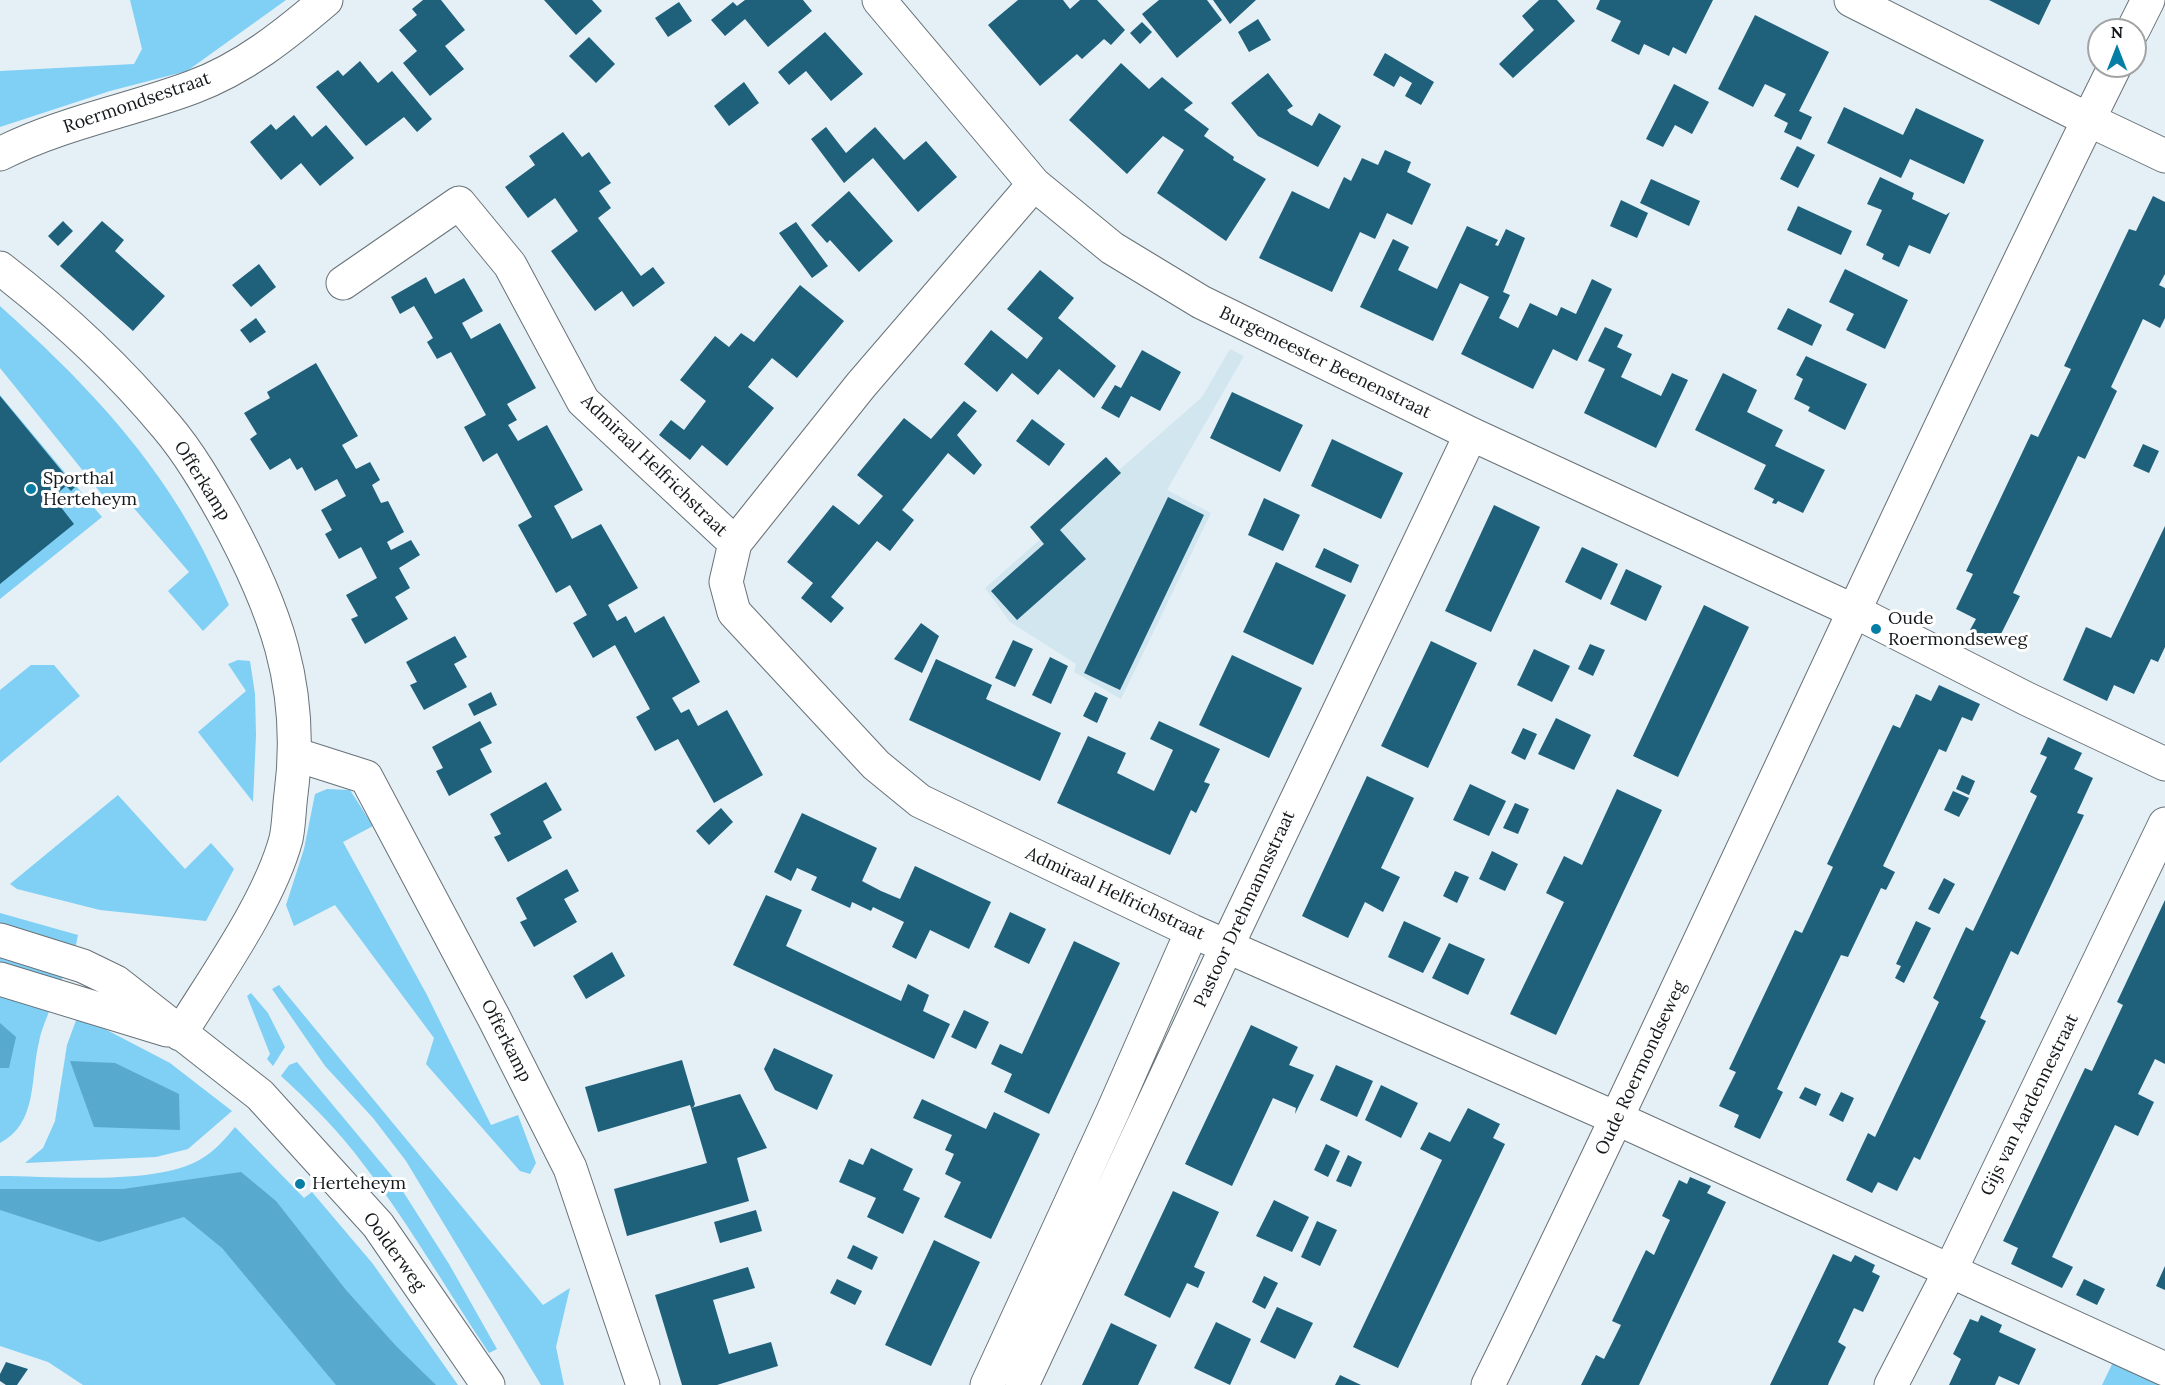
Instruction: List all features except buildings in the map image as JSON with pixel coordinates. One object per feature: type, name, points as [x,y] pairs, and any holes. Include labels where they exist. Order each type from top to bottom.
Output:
[{"type":"street","name":"Roermondsestraat","points":[[0,154],[62,128],[194,87],[228,71],[260,54],[326,0]]},
{"type":"street","name":"Burgemeester Beenenstraat","points":[[879,0],[1034,184],[1112,248],[1201,302],[1471,434],[1854,611],[2027,699],[2165,764]]},
{"type":"street","points":[[1851,0],[2165,156]]},
{"type":"street","points":[[2139,18],[2148,0]]},
{"type":"street","name":"Oude Roermondseweg","points":[[1488,1385],[1618,1119],[1854,611],[2109,78]]},
{"type":"street","name":"Admiraal Helfrichstraat","points":[[1034,184],[861,385],[735,543],[726,582],[734,612],[876,765],[920,801],[1191,931],[1618,1119],[2165,1370]]},
{"type":"street","name":"Admiraal Helfrichstraat","points":[[343,283],[459,203],[510,265],[583,401],[735,543]]},
{"type":"street","name":"Offerkamp","points":[[0,268],[70,326],[126,381],[168,428],[205,480],[246,554],[281,636],[294,711],[297,755],[285,839],[260,903],[180,1034]]},
{"type":"street","name":"Pastoor Drehmannsstraat","points":[[1022,1385],[1227,946],[1471,434]]},
{"type":"street","name":"Offerkamp","points":[[297,755],[366,777],[494,1018],[570,1168],[643,1385]]},
{"type":"street","name":"Gijs van Aardennestraat","points":[[1892,1385],[1950,1271],[2165,824]]},
{"type":"street","name":"Pastoor Drehmannsstraat","points":[[987,1385],[1113,1111],[1191,931]]},
{"type":"street","name":"Oolderweg","points":[[0,940],[83,966],[116,982],[260,1095],[378,1225],[488,1385]]},
{"type":"street","name":"Oolderweg","points":[[0,980],[180,1034]]},
{"type":"shaded area","points":[[130,0],[286,0],[187,71],[110,91],[0,127],[0,71],[134,64],[142,49]]},
{"type":"shaded area","points":[[0,306],[71,373],[102,407],[160,478],[185,517],[229,605],[203,631],[168,591],[189,572],[126,499],[113,508],[0,368]]},
{"type":"shaded area","points":[[1230,349],[1244,356],[1167,490],[1211,513],[1121,699],[1074,672],[1076,664],[1010,622],[985,588],[1202,397]]},
{"type":"shaded area","name":"Sporthal Herteheym","points":[[0,395],[102,517],[0,599]]},
{"type":"shaded area","points":[[238,660],[250,661],[255,694],[253,802],[198,732],[246,691],[228,664]]},
{"type":"shaded area","points":[[31,665],[54,665],[80,696],[0,763],[0,690]]},
{"type":"shaded area","points":[[327,789],[350,790],[373,826],[343,842],[427,995],[491,1125],[518,1115],[536,1163],[530,1174],[520,1171],[426,1064],[434,1038],[335,905],[294,926],[286,905],[304,849],[315,794]]},
{"type":"shaded area","points":[[118,795],[185,869],[211,843],[234,869],[206,921],[100,910],[17,889],[10,884]]},
{"type":"shaded area","points":[[0,913],[78,935],[75,950],[0,930]]},
{"type":"shaded area","points":[[0,949],[65,970],[60,985],[0,968]]},
{"type":"shaded area","points":[[279,985],[543,1305],[570,1288],[556,1347],[564,1385],[541,1385],[406,1161],[373,1118],[325,1066],[272,989]]},
{"type":"shaded area","points":[[0,990],[51,1006],[40,1038],[27,1112],[21,1124],[0,1143]]},
{"type":"shaded area","points":[[251,993],[268,1013],[285,1047],[273,1066],[267,1059],[270,1054],[247,996]]},
{"type":"shaded area","points":[[78,1015],[170,1063],[232,1111],[188,1149],[156,1157],[25,1163],[43,1148],[55,1121],[67,1045]]},
{"type":"shaded area","points":[[0,1023],[16,1037],[9,1068],[0,1068]]},
{"type":"shaded area","points":[[70,1061],[115,1063],[179,1094],[180,1130],[94,1127]]},
{"type":"shaded area","points":[[297,1062],[397,1182],[449,1264],[497,1349],[489,1353],[407,1226],[354,1152],[319,1112],[281,1076],[289,1065]]},
{"type":"shaded area","points":[[235,1127],[304,1198],[312,1192],[373,1264],[458,1385],[83,1385],[48,1362],[0,1346],[0,1176],[104,1178],[158,1173],[201,1159],[215,1149]]},
{"type":"shaded area","points":[[241,1172],[276,1201],[346,1290],[396,1346],[436,1385],[336,1385],[222,1248],[184,1217],[99,1242],[0,1210],[0,1189],[123,1189]]},
{"type":"shaded area","points":[[2115,1358],[2165,1385],[2102,1385]]},
{"type":"place","name":"Sporthal Herteheym","points":[[31,489]]},
{"type":"place","name":"Oude Roermondseweg","points":[[1876,629]]},
{"type":"place","name":"Herteheym","points":[[300,1184]]}]
